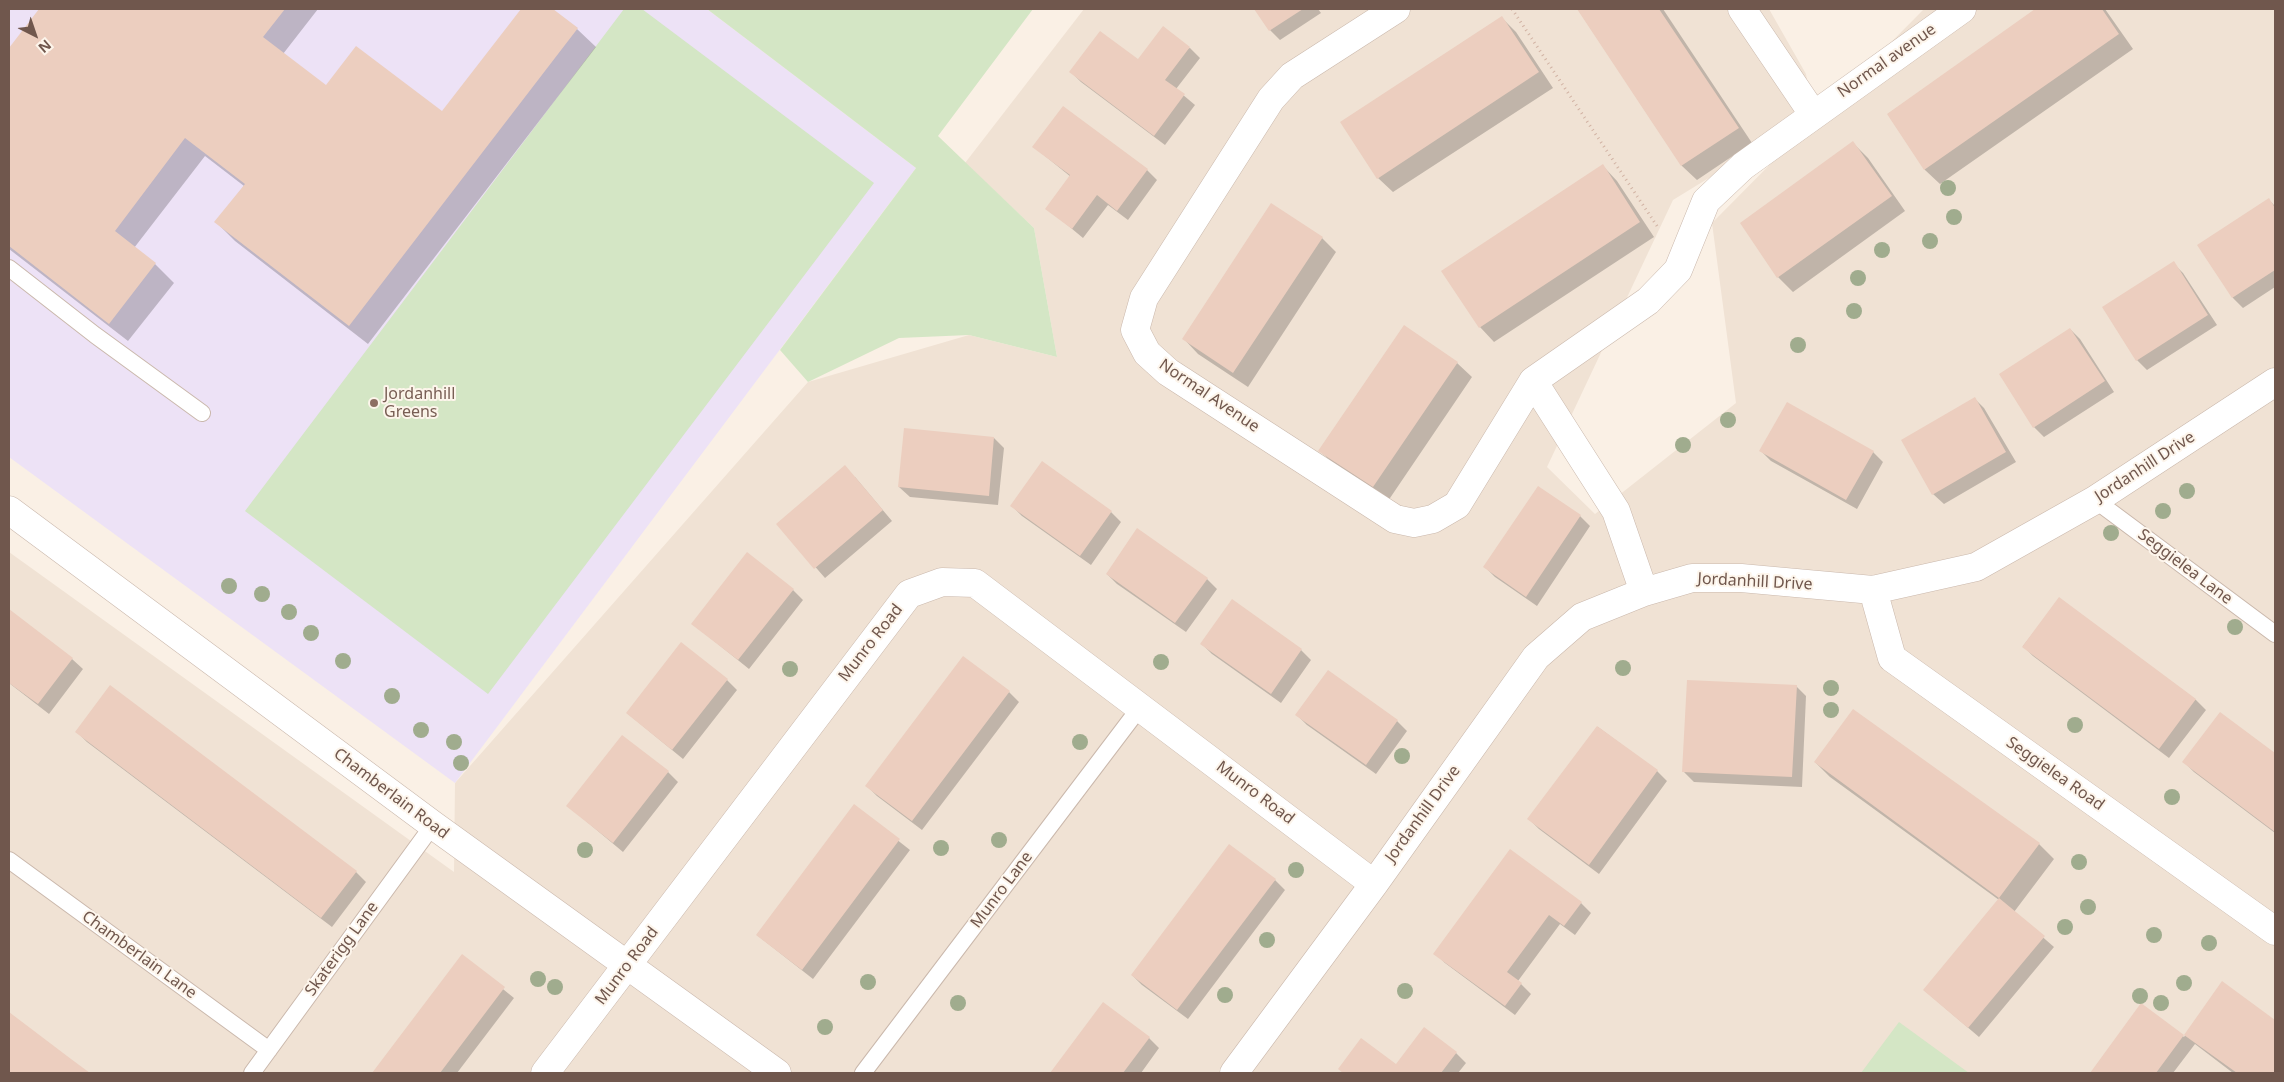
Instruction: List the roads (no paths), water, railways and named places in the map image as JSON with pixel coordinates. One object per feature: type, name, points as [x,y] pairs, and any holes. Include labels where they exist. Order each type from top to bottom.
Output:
[{"type":"street","name":"Normal Avenue","points":[[1396,9],[1292,76],[1271,99],[1144,298],[1135,330],[1147,353],[1168,372],[1395,519],[1414,523],[1434,519],[1457,504],[1533,381],[1648,302],[1678,270],[1706,201],[1744,166]]},
{"type":"street","points":[[1742,9],[1813,114]]},
{"type":"street","name":"Normal avenue","points":[[1744,166],[1813,114],[1962,9]]},
{"type":"street","points":[[1533,381],[1616,511],[1644,592]]},
{"type":"street","name":"Jordanhill Drive","points":[[1234,1073],[1374,884],[1536,657],[1582,618],[1644,592],[1692,578],[1741,578],[1873,590],[1976,567],[2095,500],[2275,382]]},
{"type":"street","name":"Chamberlain Road","points":[[9,510],[433,825],[777,1073]]},
{"type":"street","name":"Munro Road","points":[[545,1073],[909,594],[942,582],[975,583],[1374,884]]},
{"type":"street","name":"Seggielea Road","points":[[1873,590],[1892,658],[2275,931]]},
{"type":"lane","points":[[9,268],[95,335],[202,413]]},
{"type":"lane","name":"Seggielea Lane","points":[[2095,500],[2275,634]]},
{"type":"lane","name":"Munro Lane","points":[[863,1073],[1140,706]]},
{"type":"lane","name":"Skaterigg Lane","points":[[252,1073],[433,825]]},
{"type":"lane","name":"Chamberlain Lane","points":[[9,860],[269,1050]]},
{"type":"place","name":"Jordanhill Greens","points":[[374,403]]}]
